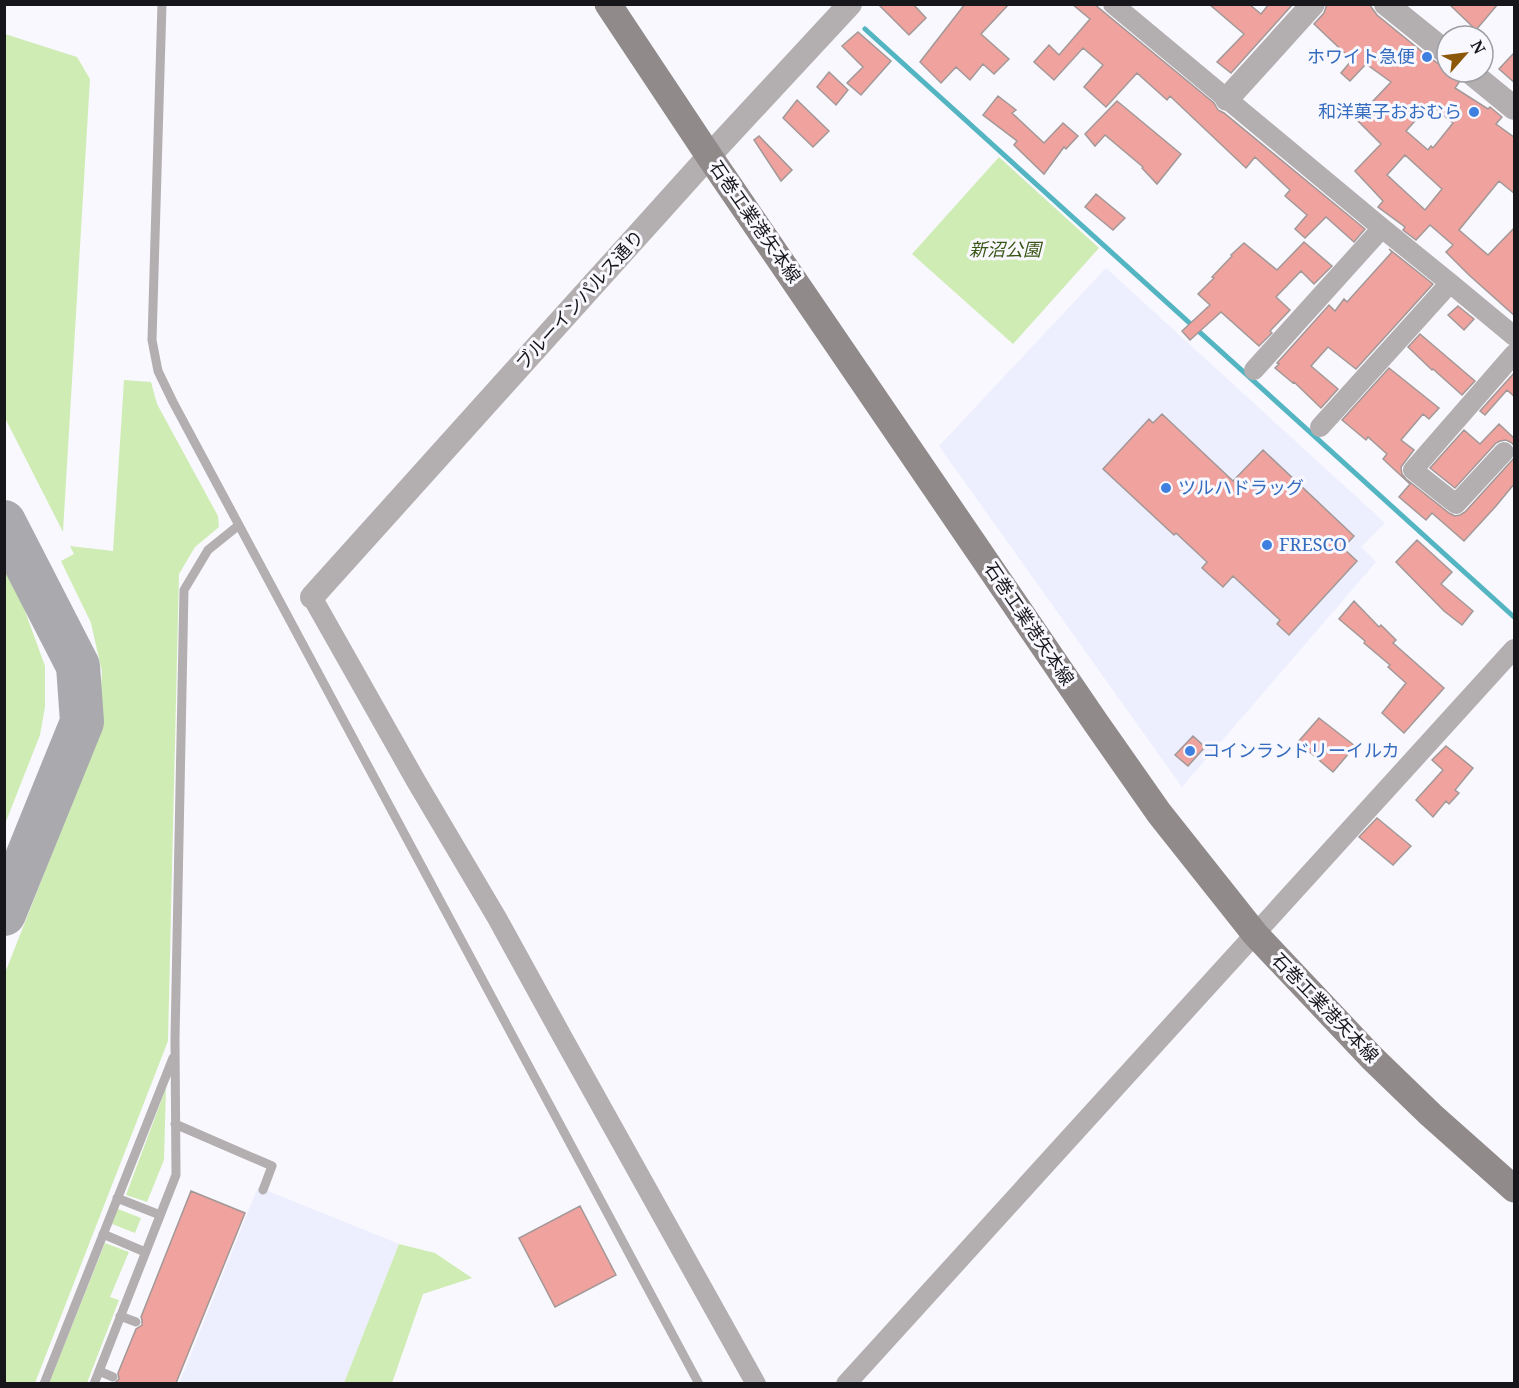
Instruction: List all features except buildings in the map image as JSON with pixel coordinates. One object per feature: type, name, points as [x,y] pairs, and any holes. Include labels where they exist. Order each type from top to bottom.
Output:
[{"type":"main road","name":"石巻工業港矢本線","points":[[608,4],[1159,813],[1255,934],[1372,1058],[1431,1115],[1515,1189]]},
{"type":"street","name":"ブルーインパルス通り","points":[[312,597],[850,4]]},
{"type":"street","points":[[1113,4],[1515,336]]},
{"type":"street","points":[[1227,99],[1313,4]]},
{"type":"street","points":[[1386,4],[1435,43]]},
{"type":"street","points":[[1485,84],[1515,108]]},
{"type":"street","points":[[1254,370],[1382,228]]},
{"type":"street","points":[[1320,427],[1450,283]]},
{"type":"street","points":[[1504,452],[1456,504],[1413,470],[1515,354]]},
{"type":"street","points":[[312,597],[416,781],[493,909],[756,1383]]},
{"type":"street","points":[[846,1383],[1515,649]]},
{"type":"lane","points":[[162,4],[152,340],[158,370],[173,402],[699,1383]]},
{"type":"lane","points":[[94,1383],[176,1175],[175,1053],[184,590],[207,550],[239,525]]},
{"type":"lane","points":[[44,1383],[175,1053]]},
{"type":"lane","points":[[176,1124],[272,1167],[263,1190]]},
{"type":"lane","points":[[117,1198],[160,1215]]},
{"type":"lane","points":[[103,1234],[146,1252]]},
{"type":"lane","points":[[120,1316],[136,1322]]},
{"type":"lane","points":[[99,1371],[113,1377]]},
{"type":"shaded area","points":[[1106,268],[1385,523],[1361,547],[1376,562],[1182,787],[939,446]]},
{"type":"shaded area","points":[[258,1187],[399,1244],[344,1383],[179,1384]]},
{"type":"green space","points":[[5,34],[77,57],[90,79],[63,532],[5,418]]},
{"type":"green space","name":"新沼公園","points":[[999,157],[1099,248],[1013,344],[912,254]]},
{"type":"green space","points":[[124,380],[151,382],[157,404],[218,516],[219,527],[195,547],[179,574],[168,1041],[35,1383],[5,1383],[5,973],[90,757],[99,721],[102,672],[91,623],[61,561],[74,554],[70,546],[113,551]]},
{"type":"green space","points":[[5,561],[45,666],[45,707],[40,735],[5,824]]},
{"type":"green space","points":[[166,1088],[164,1160],[147,1202],[126,1195]]},
{"type":"green space","points":[[118,1209],[141,1218],[135,1233],[112,1224]]},
{"type":"green space","points":[[105,1243],[129,1252],[110,1297],[119,1300],[87,1383],[49,1383]]},
{"type":"green space","points":[[399,1244],[435,1253],[472,1278],[423,1294],[392,1383],[344,1383]]},
{"type":"waterway","points":[[865,29],[1514,617]]},
{"type":"taxiway","points":[[4,522],[78,666],[82,722],[4,914]]},
{"type":"place","name":"ホワイト急便","points":[[1427,57]]},
{"type":"place","name":"和洋菓子おおむら","points":[[1474,112]]},
{"type":"place","name":"ツルハドラッグ","points":[[1166,488]]},
{"type":"place","name":"FRESCO","points":[[1267,545]]},
{"type":"place","name":"コインランドリーイルカ","points":[[1190,751]]}]
